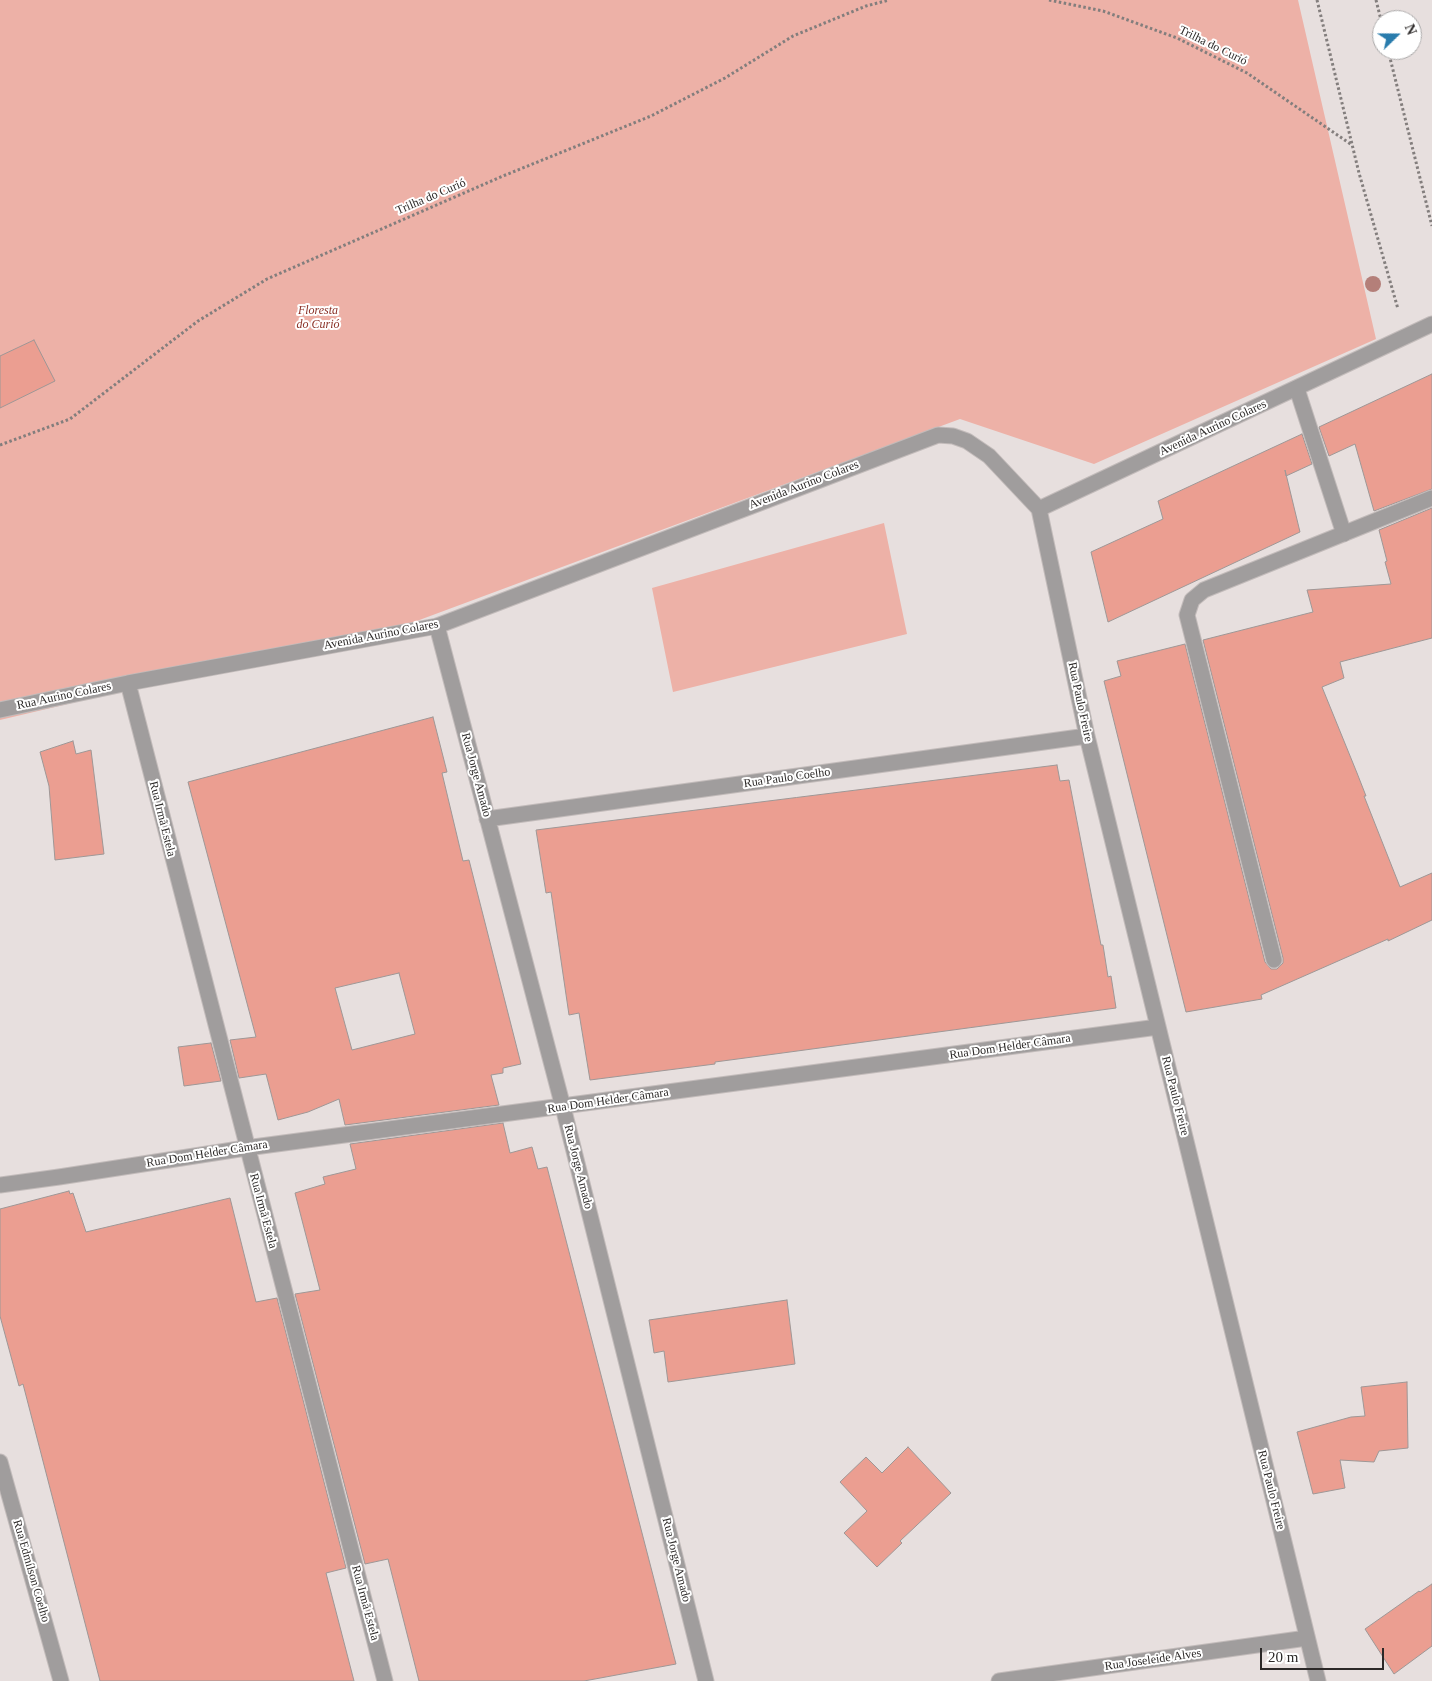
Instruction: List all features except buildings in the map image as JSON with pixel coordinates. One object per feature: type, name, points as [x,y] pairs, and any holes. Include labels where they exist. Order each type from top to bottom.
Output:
[{"type":"street","name":"Avenida Aurino Colares","points":[[128,683],[436,626],[938,435],[953,436],[967,441],[989,456],[1039,510],[1432,324]]},
{"type":"street","points":[[1297,389],[1344,534]]},
{"type":"street","points":[[1274,960],[1187,615],[1192,600],[1204,590],[1432,498]]},
{"type":"street","name":"Rua Paulo Freire","points":[[1039,510],[1087,736],[1318,1681]]},
{"type":"street","name":"Rua Jorge Amado","points":[[436,626],[563,1107],[706,1681]]},
{"type":"street","name":"Rua Aurino Colares","points":[[0,710],[128,683]]},
{"type":"street","name":"Rua Irmã Estela","points":[[128,683],[246,1148],[385,1681]]},
{"type":"street","name":"Rua Paulo Coelho","points":[[487,819],[1087,736]]},
{"type":"street","name":"Rua Dom Helder Câmara","points":[[0,1185],[246,1148],[1158,1027]]},
{"type":"street","name":"Rua Edmílson Coelho","points":[[0,1462],[61,1681]]},
{"type":"street","name":"Rua Joseleide Alves","points":[[999,1681],[1307,1638]]},
{"type":"path","name":"Trilha do Curió","points":[[0,445],[70,419],[198,321],[267,279],[476,188],[652,116],[725,78],[793,36],[866,6],[888,0]]},
{"type":"path","name":"Trilha do Curió","points":[[1049,0],[1103,11],[1177,38],[1247,73],[1352,145]]},
{"type":"path","points":[[1317,0],[1352,145],[1398,309]]},
{"type":"path","points":[[1390,60],[1432,226]]},
{"type":"green space","name":"Floresta do Curió","points":[[0,0],[1298,0],[1376,339],[1094,464],[960,419],[414,622],[0,720]]},
{"type":"green space","points":[[884,523],[907,634],[673,692],[652,588]]}]
